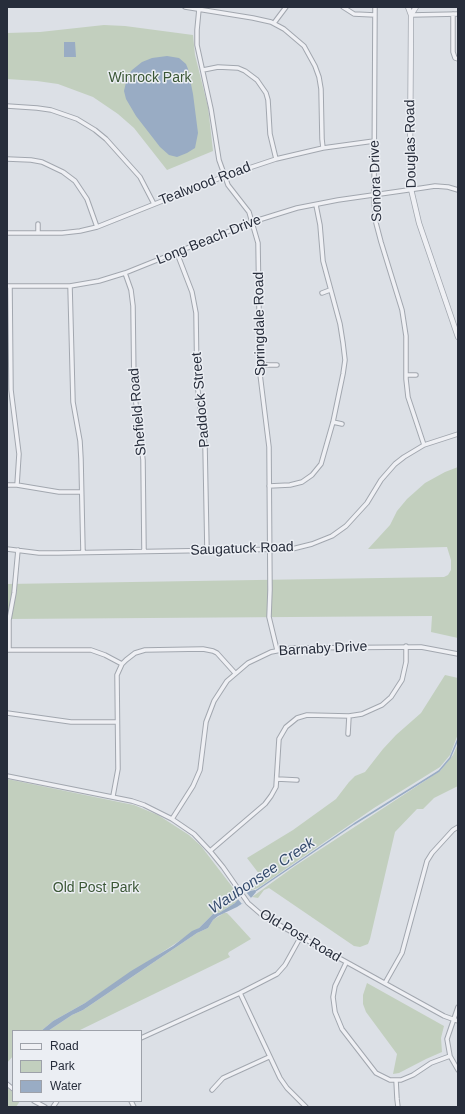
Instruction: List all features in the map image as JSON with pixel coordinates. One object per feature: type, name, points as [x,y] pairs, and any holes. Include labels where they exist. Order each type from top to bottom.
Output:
[{"type":"street","points":[[185,7],[253,18],[274,23],[293,36],[303,46],[315,66],[321,89],[323,148]]},
{"type":"street","points":[[274,23],[286,7]]},
{"type":"street","points":[[342,7],[354,14],[375,15]]},
{"type":"street","name":"Sonora Drive","points":[[375,7],[374,195],[376,223],[401,305],[406,337],[406,375],[408,397],[424,446]]},
{"type":"street","name":"Douglas Road","points":[[408,7],[412,15]]},
{"type":"street","name":"Douglas Road","points":[[416,7],[412,15],[411,190],[420,223],[458,337]]},
{"type":"street","name":"Springdale Road","points":[[199,9],[196,38],[198,53],[212,109],[216,150],[232,191],[246,207],[257,236],[261,386],[268,439],[270,550],[269,617],[277,650]]},
{"type":"street","points":[[453,14],[453,52],[455,58],[458,59]]},
{"type":"street","points":[[412,15],[458,14]]},
{"type":"street","points":[[203,70],[218,67],[238,68],[249,73],[257,80],[266,93],[268,100],[270,134],[276,159]]},
{"type":"street","points":[[7,106],[51,110],[77,119],[95,130],[106,139],[140,177],[154,204]]},
{"type":"street","name":"Tealwood Road","points":[[7,233],[62,233],[97,227],[225,176],[276,159],[323,148],[374,141]]},
{"type":"street","points":[[7,159],[42,162],[63,172],[75,180],[87,199],[97,227]]},
{"type":"street","name":"Long Beach Drive","points":[[8,286],[70,286],[99,281],[125,274],[252,222],[297,208],[338,200],[435,186],[448,187],[458,190]]},
{"type":"street","points":[[269,486],[290,486],[302,482],[312,475],[321,464],[333,422],[343,374],[345,360],[340,324],[323,261],[320,225],[316,205]]},
{"type":"street","points":[[38,224],[38,233]]},
{"type":"street","name":"Paddock Street","points":[[177,253],[192,292],[196,313],[197,383],[205,444],[207,550]]},
{"type":"street","name":"Shefield Road","points":[[125,274],[132,299],[135,399],[143,460],[144,552]]},
{"type":"street","points":[[8,286],[11,390],[19,454],[17,485]]},
{"type":"street","points":[[70,286],[73,402],[80,446],[83,552]]},
{"type":"street","points":[[322,292],[330,290]]},
{"type":"street","points":[[260,365],[277,365]]},
{"type":"street","points":[[406,375],[416,375]]},
{"type":"street","points":[[333,422],[342,424]]},
{"type":"street","name":"Saugatuck Road","points":[[7,549],[40,553],[270,550],[292,549],[312,544],[332,536],[346,526],[367,503],[381,480],[395,464],[404,457],[424,446],[458,434]]},
{"type":"street","points":[[7,485],[17,485],[45,490],[81,492]]},
{"type":"street","points":[[18,550],[14,593],[9,620],[8,650],[91,650],[105,655],[122,664]]},
{"type":"street","points":[[210,851],[265,804],[274,791],[277,778],[279,740],[283,731],[291,722],[307,715],[348,716],[369,712],[382,705],[391,697],[399,686],[406,662],[406,646]]},
{"type":"street","name":"Barnaby Drive","points":[[172,819],[193,786],[200,770],[205,728],[212,704],[222,687],[248,662],[277,650],[292,648],[406,646],[425,647],[458,654]]},
{"type":"street","points":[[113,796],[118,769],[117,675],[122,664],[130,656],[140,651],[203,649],[213,651],[217,654],[235,673]]},
{"type":"street","points":[[7,713],[71,722],[118,722]]},
{"type":"street","points":[[348,716],[348,734]]},
{"type":"street","name":"Old Post Road","points":[[7,776],[113,796],[144,805],[172,819],[194,834],[210,851],[248,903],[263,916],[300,938],[444,1016],[458,1021]]},
{"type":"street","points":[[277,778],[297,780]]},
{"type":"street","points":[[385,983],[402,953],[427,861],[432,853],[453,830],[458,827]]},
{"type":"street","points":[[142,1038],[240,993],[269,978],[286,965],[300,938]]},
{"type":"street","points":[[346,963],[337,980],[334,997],[335,1012],[342,1029],[373,1070],[390,1080],[396,1080],[407,1078],[431,1063],[450,1056]]},
{"type":"street","points":[[240,993],[280,1078],[287,1088],[306,1107]]},
{"type":"street","points":[[458,1007],[448,1039],[450,1056],[458,1070]]},
{"type":"street","points":[[212,1090],[223,1078],[269,1057]]},
{"type":"street","points":[[396,1080],[396,1099],[398,1107]]},
{"type":"street","points":[[36,1102],[45,1107]]},
{"type":"green space","name":"Winrock Park","points":[[104,25],[125,26],[193,35],[195,55],[208,107],[213,151],[167,170],[134,128],[118,114],[93,97],[58,84],[7,79],[7,33],[40,32]]},
{"type":"green space","points":[[458,467],[458,638],[431,632],[432,616],[7,619],[7,584],[444,577],[448,575],[451,570],[451,560],[447,547],[368,549],[390,525],[397,511],[407,499],[425,483]]},
{"type":"green space","points":[[445,675],[458,678],[458,734],[450,755],[440,767],[374,808],[258,888],[249,891],[249,886],[259,883],[263,879],[247,858],[293,830],[336,799],[349,782],[355,776],[365,772],[396,735],[421,713]]},
{"type":"green space","points":[[458,744],[458,786],[434,798],[423,809],[417,809],[395,832],[368,944],[360,947],[354,946],[269,888],[264,890],[258,898],[252,897],[295,866],[440,771],[453,755]]},
{"type":"green space","name":"Old Post Park","points":[[7,779],[134,805],[158,815],[189,835],[201,846],[240,897],[235,903],[219,913],[213,914],[199,928],[85,1003],[53,1021],[42,1030],[12,1030],[12,1057],[7,1063]]},
{"type":"green space","points":[[224,913],[227,913],[251,939],[229,952],[228,954],[230,957],[80,1030],[50,1030],[72,1015],[83,1010],[197,933],[208,928],[213,920]]},
{"type":"green space","points":[[367,983],[444,1026],[441,1038],[442,1052],[399,1073],[393,1074],[397,1054],[366,1012],[363,1004],[363,995]]},
{"type":"green space","points":[[7,1088],[12,1091],[12,1102],[19,1102],[16,1107],[7,1107]]},
{"type":"water","points":[[64,42],[75,42],[76,57],[64,57]]},
{"type":"water","points":[[167,56],[179,58],[186,64],[193,94],[198,133],[195,148],[177,157],[169,155],[160,147],[136,116],[126,99],[124,91],[126,82],[124,80],[132,70],[142,62],[152,58]]},
{"type":"water","points":[[255,890],[256,892],[252,897],[237,907],[218,916],[213,920],[208,928],[197,933],[83,1010],[72,1015],[50,1030],[42,1030],[53,1021],[85,1003],[131,971],[173,946],[192,931],[199,928],[213,914],[219,913],[235,903],[240,897],[249,891]]},
{"type":"pier","points":[[246,892],[251,898],[242,904],[237,898]]},
{"type":"waterway","name":"Waubonsee Creek","points":[[254,892],[354,824],[439,771],[450,758],[458,739]]}]
